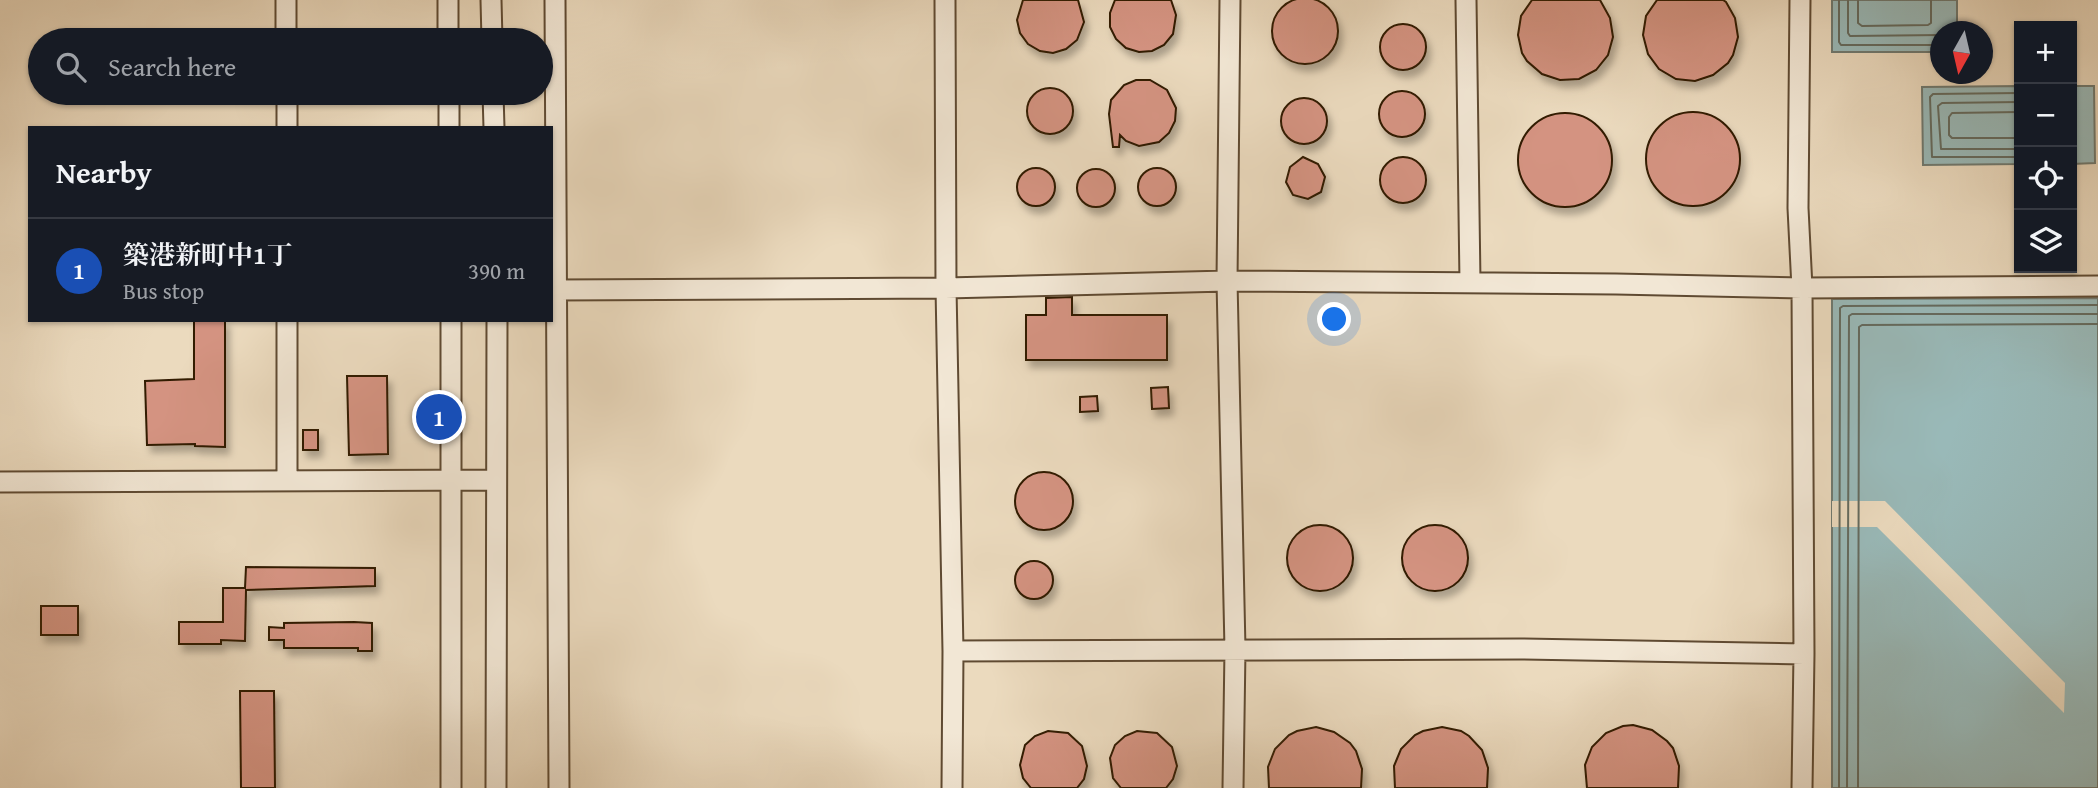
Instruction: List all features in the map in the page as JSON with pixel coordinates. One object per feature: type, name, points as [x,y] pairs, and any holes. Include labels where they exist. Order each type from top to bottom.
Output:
[{"type":"street","points":[[286,0],[286,28]]},
{"type":"street","points":[[448,0],[448,28]]},
{"type":"street","points":[[491,0],[492,28]]},
{"type":"street","points":[[555,0],[559,788]]},
{"type":"street","points":[[945,0],[946,288],[953,651],[952,788]]},
{"type":"street","points":[[1230,0],[1227,281],[1235,649],[1233,788]]},
{"type":"street","points":[[1466,0],[1470,282]]},
{"type":"street","points":[[1800,0],[1798,208],[1802,288],[1802,788]]},
{"type":"street","points":[[286,105],[287,126]]},
{"type":"street","points":[[449,105],[449,126]]},
{"type":"street","points":[[493,105],[494,126]]},
{"type":"street","points":[[556,290],[946,288],[1227,281],[1802,288],[2098,286]]},
{"type":"street","points":[[287,322],[287,481]]},
{"type":"street","points":[[451,322],[451,788]]},
{"type":"street","points":[[496,788],[497,322]]},
{"type":"street","points":[[0,482],[496,480]]},
{"type":"street","points":[[953,651],[1521,649],[1804,654]]},
{"type":"water","points":[[1832,0],[1957,0],[1957,21],[1930,21],[1930,52],[1832,52]]},
{"type":"water","points":[[2014,86],[2014,164],[1923,165],[1922,87]]},
{"type":"water","points":[[2077,86],[2094,86],[2095,163],[2077,164]]},
{"type":"water","points":[[2098,298],[2098,788],[1832,788],[1832,299]]},
{"type":"pier","points":[[1832,501],[1885,501],[2065,683],[2064,713],[1877,527],[1832,527]]},
{"type":"building","points":[[1296,-1],[1314,-1],[1323,3],[1333,13],[1338,25],[1338,37],[1333,49],[1323,59],[1311,64],[1299,64],[1287,59],[1277,49],[1272,37],[1272,25],[1277,13]]},
{"type":"building","points":[[1023,0],[1078,0],[1084,22],[1077,40],[1066,49],[1053,53],[1040,51],[1028,44],[1020,33],[1017,20]]},
{"type":"building","points":[[1115,0],[1171,0],[1176,15],[1173,34],[1164,45],[1152,51],[1139,52],[1126,48],[1116,39],[1110,27],[1110,13]]},
{"type":"building","points":[[1532,0],[1600,0],[1610,18],[1613,37],[1608,55],[1596,70],[1579,79],[1560,80],[1542,74],[1527,61],[1522,53],[1518,35],[1521,16]]},
{"type":"building","points":[[1657,0],[1726,2],[1735,18],[1738,37],[1728,63],[1713,75],[1695,81],[1676,79],[1659,69],[1648,54],[1643,35],[1646,16]]},
{"type":"building","points":[[1403,24],[1412,25],[1419,31],[1425,38],[1425,56],[1419,63],[1412,69],[1403,70],[1394,69],[1387,63],[1381,56],[1380,47],[1381,38],[1387,31],[1394,25]]},
{"type":"building","points":[[1136,80],[1150,80],[1167,90],[1176,108],[1175,121],[1169,133],[1159,142],[1139,146],[1126,141],[1120,135],[1119,147],[1113,147],[1109,114],[1111,100],[1124,85]]},
{"type":"building","points":[[1050,88],[1066,95],[1073,111],[1066,127],[1050,134],[1034,127],[1027,111],[1034,95]]},
{"type":"building","points":[[1402,91],[1419,97],[1425,114],[1419,131],[1402,137],[1385,131],[1379,114],[1385,97]]},
{"type":"building","points":[[1304,98],[1320,105],[1327,121],[1320,137],[1304,144],[1288,137],[1281,121],[1288,105]]},
{"type":"building","points":[[1693,112],[1711,115],[1726,126],[1737,141],[1740,159],[1737,177],[1726,192],[1711,203],[1693,206],[1675,203],[1660,192],[1649,177],[1646,159],[1649,141],[1660,126],[1675,115]]},
{"type":"building","points":[[1565,113],[1583,116],[1598,127],[1609,142],[1612,160],[1609,178],[1598,193],[1583,204],[1565,207],[1547,204],[1532,193],[1521,178],[1518,160],[1521,142],[1532,127],[1547,116]]},
{"type":"building","points":[[1303,157],[1318,164],[1325,177],[1321,192],[1308,199],[1293,195],[1286,182],[1290,167]]},
{"type":"building","points":[[1403,157],[1412,158],[1419,164],[1425,171],[1425,189],[1419,196],[1412,202],[1403,203],[1394,202],[1387,196],[1381,189],[1380,180],[1381,171],[1387,164],[1394,158]]},
{"type":"building","points":[[1036,168],[1050,173],[1055,187],[1050,201],[1036,206],[1022,201],[1017,187],[1022,173]]},
{"type":"building","points":[[1157,168],[1171,173],[1176,187],[1171,201],[1157,206],[1143,201],[1138,187],[1143,173]]},
{"type":"building","points":[[1096,169],[1110,174],[1115,188],[1110,202],[1096,207],[1082,202],[1077,188],[1082,174]]},
{"type":"building","points":[[1072,297],[1072,315],[1167,315],[1167,360],[1026,360],[1026,315],[1046,315],[1046,298]]},
{"type":"building","points":[[194,322],[225,322],[225,447],[195,444],[147,445],[145,381],[194,379]]},
{"type":"building","points":[[347,376],[387,376],[388,454],[349,455]]},
{"type":"building","points":[[1168,387],[1169,408],[1152,409],[1151,388]]},
{"type":"building","points":[[1097,396],[1098,411],[1080,412],[1080,397]]},
{"type":"building","points":[[303,430],[318,430],[318,450],[303,450]]},
{"type":"building","points":[[1038,472],[1050,472],[1065,480],[1073,495],[1073,507],[1065,522],[1050,530],[1038,530],[1023,522],[1015,507],[1015,495],[1023,480]]},
{"type":"building","points":[[1313,525],[1327,525],[1339,530],[1348,539],[1353,558],[1351,571],[1344,582],[1327,591],[1313,591],[1301,586],[1292,577],[1287,565],[1287,551],[1292,539],[1301,530]]},
{"type":"building","points":[[1428,525],[1442,525],[1454,530],[1463,539],[1468,558],[1466,571],[1459,582],[1442,591],[1428,591],[1416,586],[1407,577],[1402,565],[1402,551],[1407,539],[1416,530]]},
{"type":"building","points":[[1034,561],[1048,566],[1053,580],[1048,594],[1034,599],[1020,594],[1015,580],[1020,566]]},
{"type":"building","points":[[246,567],[375,568],[375,586],[246,590],[245,641],[179,644],[179,622],[223,622],[223,588],[245,588]]},
{"type":"building","points":[[41,606],[78,606],[78,635],[41,635]]},
{"type":"building","points":[[284,623],[372,623],[372,651],[358,651],[358,648],[284,648],[284,640],[269,640],[269,627],[284,628]]},
{"type":"building","points":[[240,691],[274,691],[275,788],[241,788]]},
{"type":"building","points":[[1633,725],[1652,730],[1673,748],[1679,766],[1678,788],[1587,788],[1585,765],[1592,747],[1606,733]]},
{"type":"building","points":[[1316,727],[1334,732],[1350,743],[1356,751],[1362,769],[1361,788],[1269,788],[1268,767],[1275,749],[1289,735]]},
{"type":"building","points":[[1442,727],[1461,731],[1482,750],[1488,768],[1487,788],[1395,788],[1394,766],[1401,749],[1415,735]]},
{"type":"building","points":[[1048,731],[1068,733],[1082,746],[1087,766],[1084,779],[1077,788],[1031,788],[1023,778],[1020,765],[1025,745],[1035,736]]},
{"type":"building","points":[[1137,731],[1157,733],[1172,747],[1177,766],[1173,779],[1166,788],[1121,788],[1113,778],[1110,758],[1115,745],[1125,736]]},
{"type":"place","name":"築港新町中1丁","points":[[439,417]]}]
